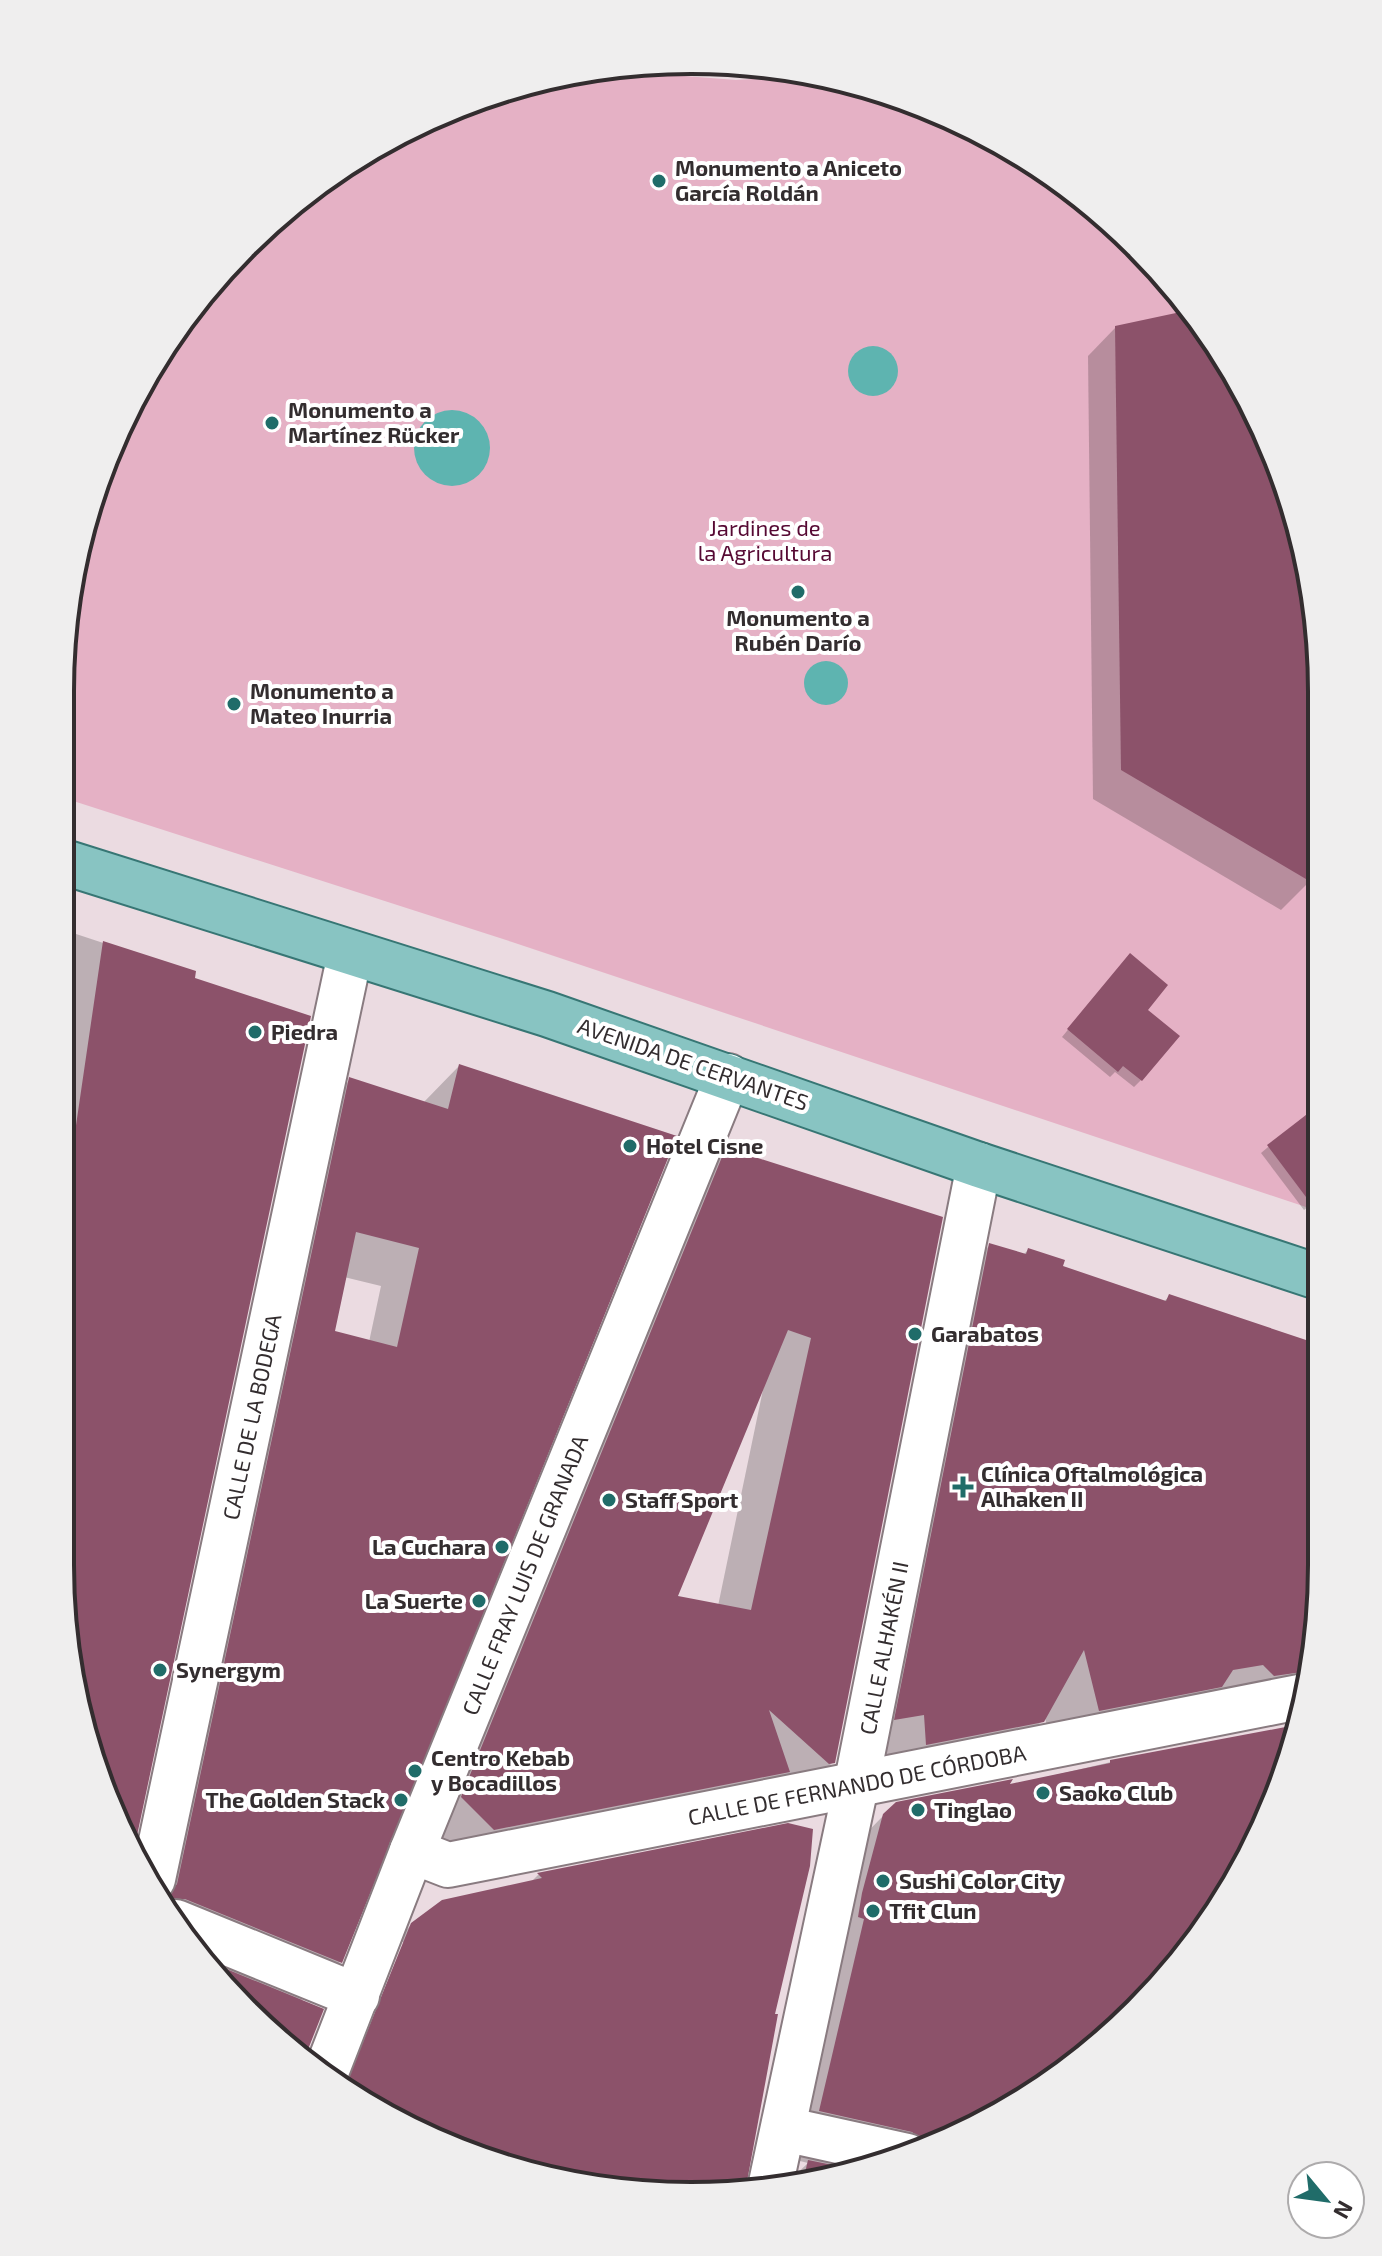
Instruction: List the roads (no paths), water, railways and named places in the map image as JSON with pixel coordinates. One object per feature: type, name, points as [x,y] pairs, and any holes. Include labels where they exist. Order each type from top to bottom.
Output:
[{"type":"main road","name":"AVENIDA DE CERVANTES","points":[[74,865],[547,1014],[979,1165],[1308,1274]]},
{"type":"street","name":"CALLE DE LA BODEGA","points":[[155,1870],[350,954]]},
{"type":"street","name":"CALLE FRAY LUIS DE GRANADA","points":[[329,2064],[412,1851],[728,1076]]},
{"type":"street","name":"CALLE ALHAKÉN II","points":[[772,2177],[856,1786],[979,1165]]},
{"type":"street","name":"CALLE DE FERNANDO DE CÓRDOBA","points":[[412,1851],[448,1865],[1293,1698]]},
{"type":"street","points":[[193,1929],[357,1996]]},
{"type":"street","points":[[784,2129],[883,2151]]},
{"type":"water","points":[[873,346],[891,353],[898,371],[891,389],[873,396],[855,389],[848,371],[855,353]]},
{"type":"water","points":[[452,410],[467,413],[479,421],[487,433],[490,448],[487,463],[479,475],[467,483],[452,486],[437,483],[425,475],[417,463],[414,448],[417,433],[425,421],[437,413]]},
{"type":"water","points":[[826,661],[842,667],[848,683],[842,699],[826,705],[810,699],[804,683],[810,667]]},
{"type":"place","name":"Monumento a Aniceto García Roldán","points":[[659,181]]},
{"type":"place","name":"Monumento a Martínez Rücker","points":[[272,423]]},
{"type":"place","name":"Monumento a Rubén Darío","points":[[798,592]]},
{"type":"place","name":"Monumento a Mateo Inurria","points":[[234,704]]},
{"type":"place","name":"Piedra","points":[[255,1032]]},
{"type":"place","name":"Hotel Cisne","points":[[630,1146]]},
{"type":"place","name":"Garabatos","points":[[915,1334]]},
{"type":"place","name":"Clínica Oftalmológica Alhaken II","points":[[963,1487]]},
{"type":"place","name":"Staff Sport","points":[[609,1500]]},
{"type":"place","name":"La Cuchara","points":[[502,1547]]},
{"type":"place","name":"La Suerte","points":[[479,1601]]},
{"type":"place","name":"Synergym","points":[[160,1670]]},
{"type":"place","name":"Centro Kebab y Bocadillos","points":[[415,1771]]},
{"type":"place","name":"Saoko Club","points":[[1043,1793]]},
{"type":"place","name":"The Golden Stack","points":[[401,1800]]},
{"type":"place","name":"Tinglao","points":[[918,1810]]},
{"type":"place","name":"Sushi Color City","points":[[883,1881]]},
{"type":"place","name":"Tfit Clun","points":[[873,1911]]},
{"type":"park label","name":"Jardines de la Agricultura","points":[[765,540]]}]
